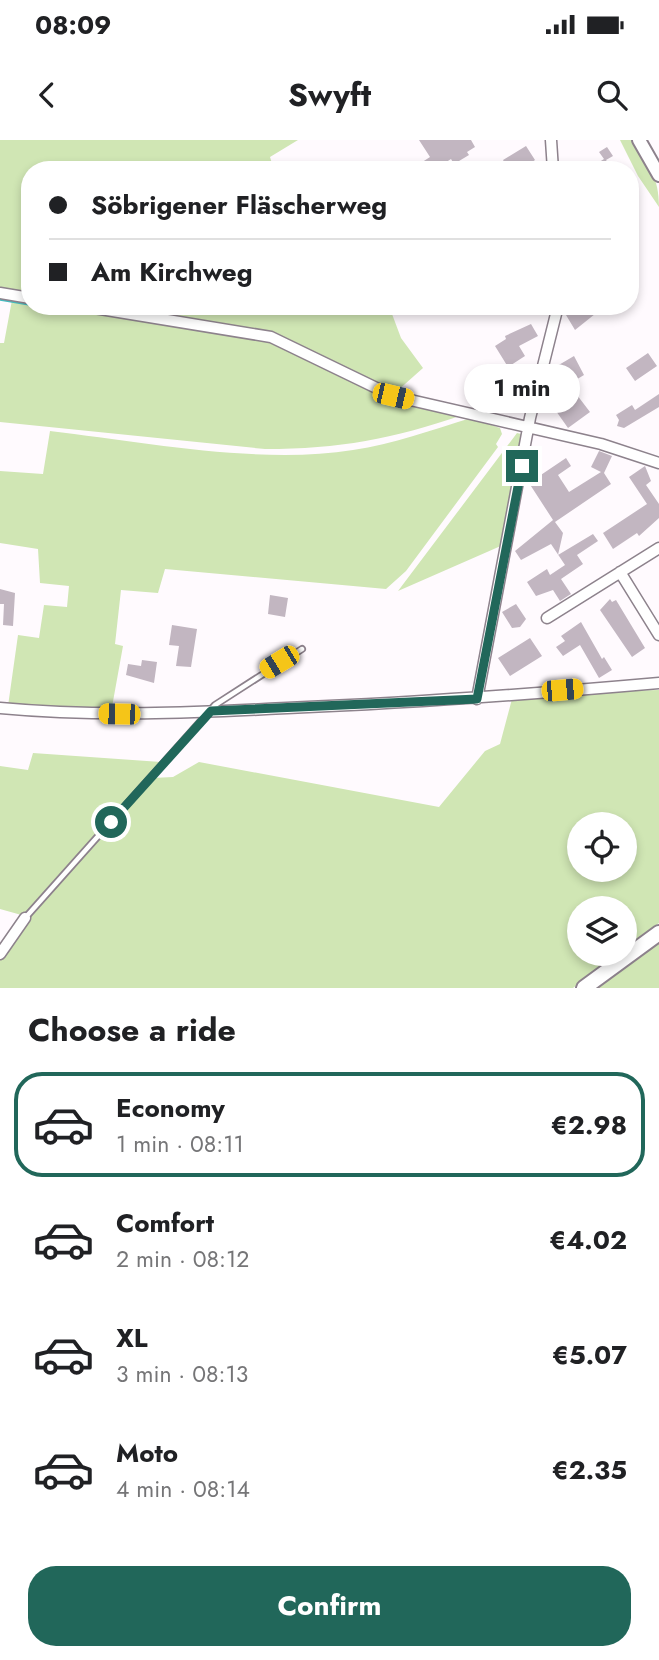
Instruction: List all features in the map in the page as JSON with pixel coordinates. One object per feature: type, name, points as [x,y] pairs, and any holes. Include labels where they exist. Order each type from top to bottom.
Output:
[{"type":"main road","points":[[584,988],[659,933]]},
{"type":"street","points":[[551,140],[552,161]]},
{"type":"street","points":[[639,140],[659,175]]},
{"type":"street","points":[[0,293],[21,296]]},
{"type":"street","points":[[137,315],[271,337],[393,396],[528,430],[601,444],[659,463]]},
{"type":"street","points":[[477,699],[528,430],[556,315]]},
{"type":"street","points":[[547,618],[659,548]]},
{"type":"street","points":[[620,572],[659,635]]},
{"type":"street","points":[[0,708],[119,714],[211,711],[477,699],[659,682]]},
{"type":"street","points":[[0,954],[26,918]]},
{"type":"lane","points":[[26,918],[211,711],[253,677],[302,649]]},
{"type":"green space","points":[[0,140],[298,140],[270,157],[271,161],[21,161],[21,294],[0,290]]},
{"type":"green space","points":[[620,140],[634,140],[644,157],[655,179],[659,207],[639,177],[639,161],[630,161]]},
{"type":"green space","points":[[12,300],[21,301],[21,315],[116,315],[269,339],[392,398],[463,415],[366,441],[318,447],[265,449],[0,422],[0,343],[4,343]]},
{"type":"green space","points":[[157,315],[392,315],[401,338],[423,368],[396,392],[272,334]]},
{"type":"green space","points":[[471,418],[500,428],[502,434],[496,444],[498,447],[406,571],[386,589],[165,569],[158,593],[121,590],[115,644],[123,646],[112,707],[101,707],[93,711],[8,706],[18,635],[39,638],[44,605],[67,607],[69,586],[40,583],[38,549],[0,543],[0,471],[43,474],[50,431],[202,450],[280,455],[317,454],[383,444]]},
{"type":"green space","points":[[517,433],[525,435],[503,545],[398,591]]},
{"type":"green space","points":[[659,690],[659,923],[637,940],[637,896],[567,896],[567,966],[602,966],[573,988],[0,988],[0,958],[28,920],[153,778],[173,777],[199,762],[439,807],[485,751],[500,744],[512,699],[580,692]]},
{"type":"green space","points":[[33,753],[161,762],[25,916],[0,909],[0,766],[28,770]]},
{"type":"green space","points":[[659,936],[659,988],[591,988],[620,966],[637,966],[637,953]]},
{"type":"building","points":[[419,140],[471,140],[475,147],[459,161],[424,161],[430,157]]},
{"type":"building","points":[[526,146],[535,160],[504,161]]},
{"type":"building","points":[[607,147],[613,156],[607,161],[601,161],[604,159],[599,152]]},
{"type":"building","points":[[566,315],[594,315],[575,330]]},
{"type":"building","points":[[531,324],[538,336],[519,346],[525,356],[508,367],[495,346],[506,339],[505,336]]},
{"type":"building","points":[[648,353],[657,366],[635,381],[626,368]]},
{"type":"building","points":[[574,356],[584,375],[569,384],[557,366]]},
{"type":"building","points":[[486,366],[521,375],[518,385],[493,379],[486,408],[475,406]]},
{"type":"building","points":[[659,394],[659,407],[624,428],[617,426],[619,420],[616,415],[632,405],[635,410]]},
{"type":"building","points":[[577,395],[590,412],[568,428],[556,411]]},
{"type":"building","points":[[599,451],[612,456],[604,473],[611,484],[555,522],[563,533],[558,555],[551,544],[521,560],[515,551],[553,520],[529,483],[566,458],[571,466],[558,475],[569,492],[601,472],[591,467]]},
{"type":"building","points":[[645,466],[651,481],[646,485],[659,504],[659,518],[639,536],[637,533],[613,549],[603,533],[647,504],[629,477]]},
{"type":"building","points":[[593,534],[598,541],[577,555],[583,564],[561,579],[571,594],[560,601],[553,590],[536,596],[527,582],[547,569],[550,575],[565,565],[558,555]]},
{"type":"building","points":[[0,589],[15,593],[13,626],[3,625],[4,604],[0,604]]},
{"type":"building","points":[[270,595],[288,598],[285,617],[268,614]]},
{"type":"building","points":[[610,599],[612,602],[616,600],[645,648],[632,657],[600,610]]},
{"type":"building","points":[[516,604],[526,619],[520,627],[512,628],[502,612]]},
{"type":"building","points":[[581,622],[602,659],[604,657],[612,670],[599,678],[580,645],[563,656],[556,647],[565,641],[561,636]]},
{"type":"building","points":[[172,625],[197,629],[191,667],[176,666],[179,646],[169,645]]},
{"type":"building","points":[[530,638],[542,656],[510,676],[498,658]]},
{"type":"building","points":[[142,660],[157,662],[154,683],[126,675],[128,664],[141,666]]},
{"type":"waterway","points":[[0,299],[21,302]]},
{"type":"route","points":[[111,822],[211,711],[477,699],[484,649],[522,466]]}]
